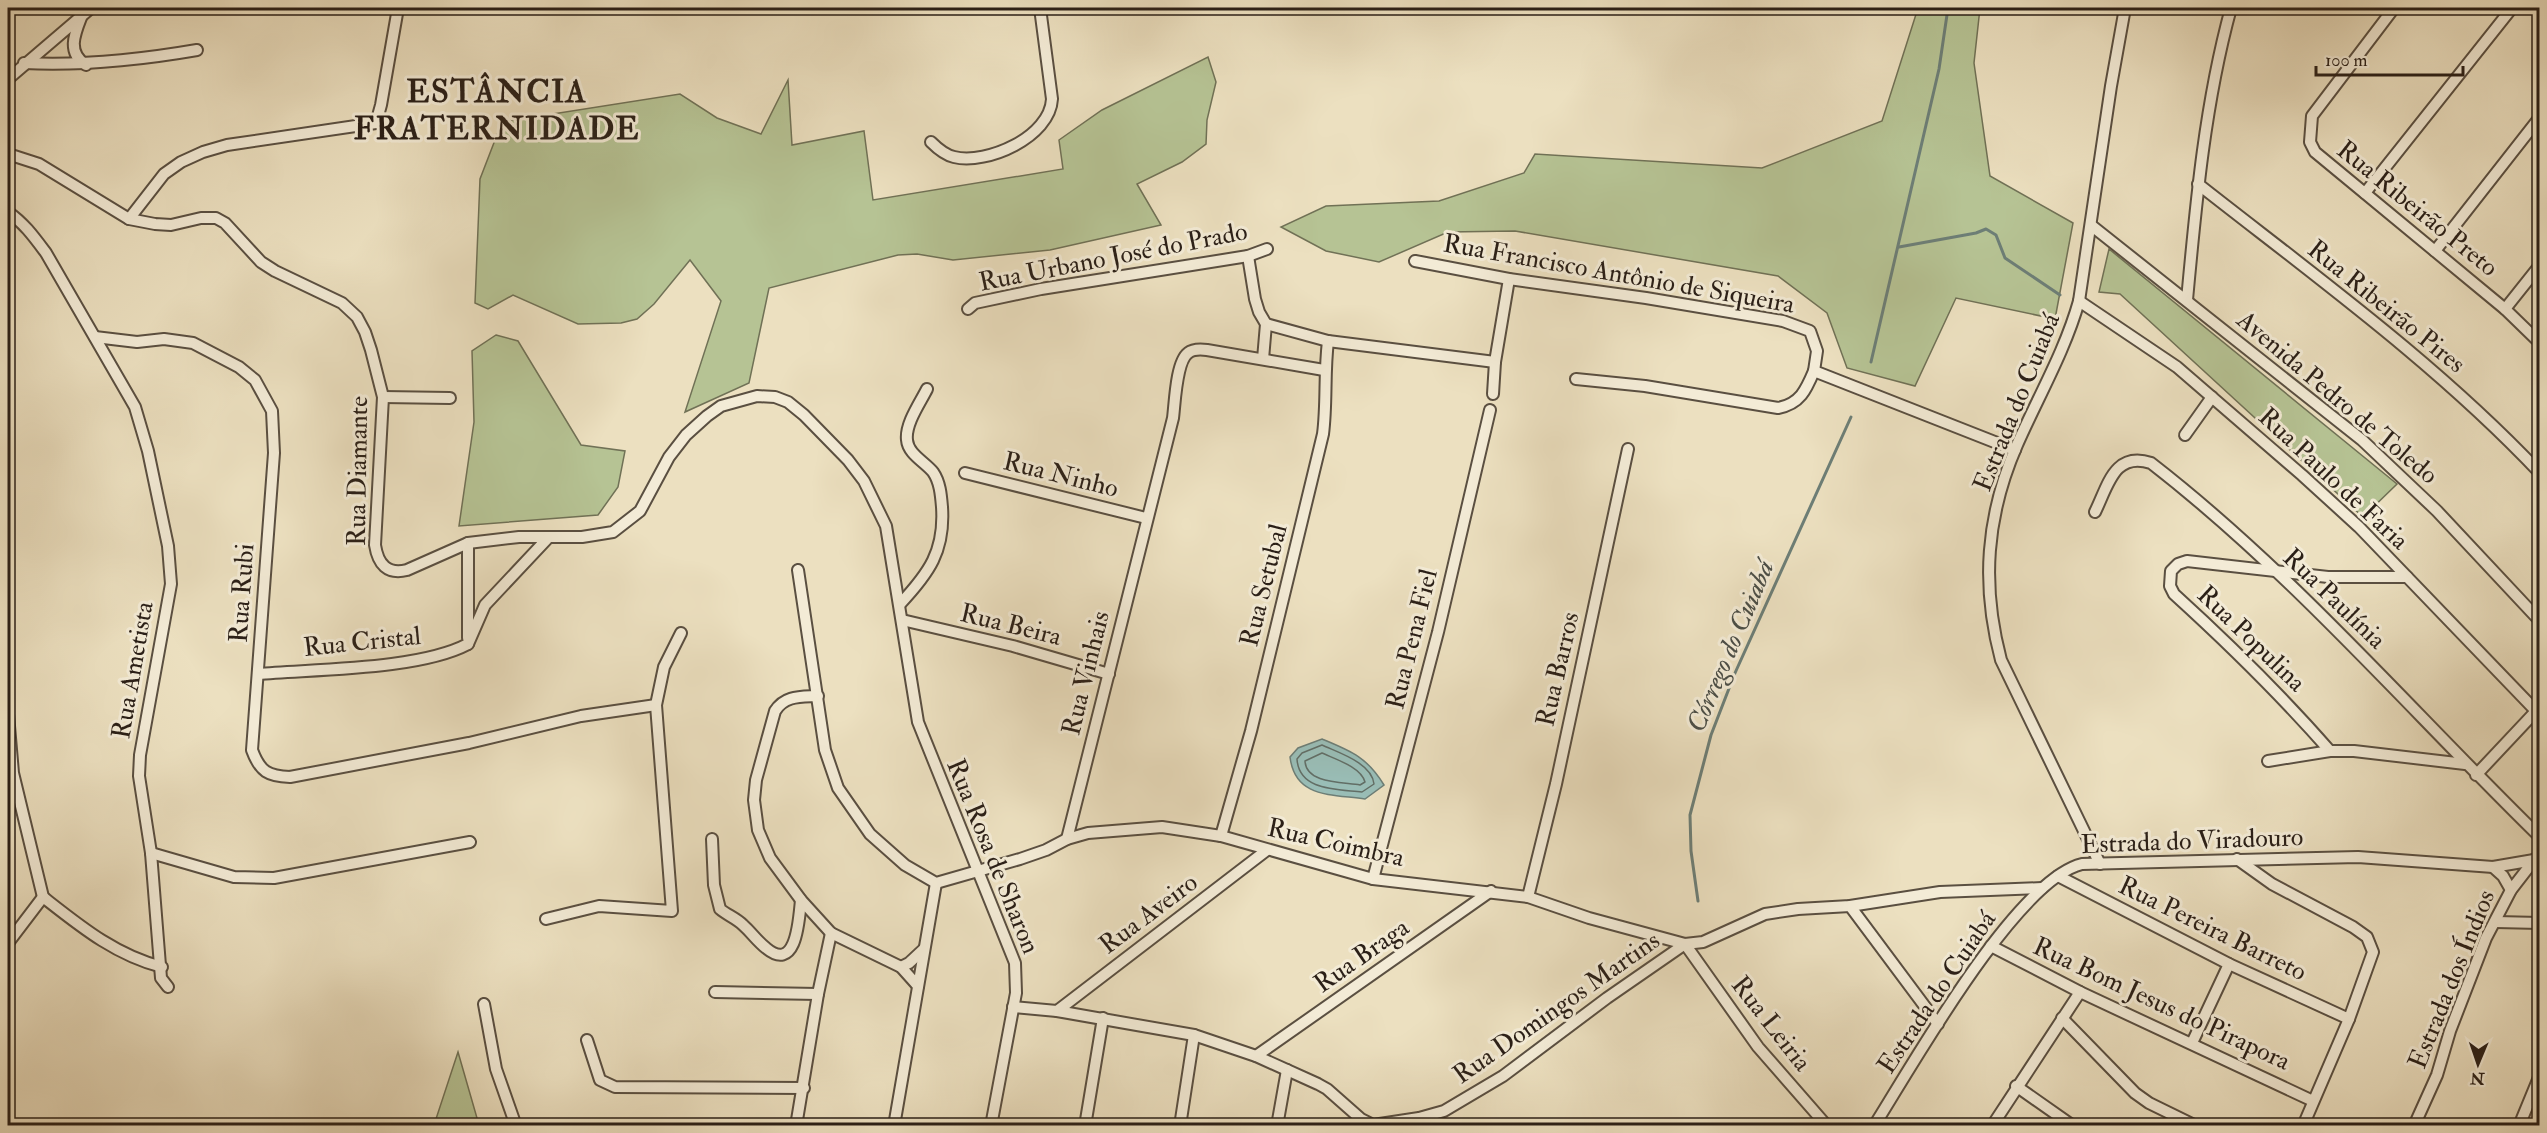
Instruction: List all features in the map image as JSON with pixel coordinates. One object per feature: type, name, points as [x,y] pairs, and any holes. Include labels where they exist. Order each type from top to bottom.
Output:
[{"type":"street","points":[[8,79],[80,11],[91,8]]},
{"type":"street","points":[[129,219],[164,174],[181,162],[203,152],[227,145],[376,123],[398,8]]},
{"type":"street","points":[[931,142],[955,158],[987,156],[1012,147],[1047,117],[1052,99],[1040,8]]},
{"type":"street","name":"Estrada do Cuiabá","points":[[2100,864],[2001,660],[1992,625],[1988,563],[2001,491],[2015,450],[2072,326],[2079,302],[2092,226],[2110,86],[2125,8]]},
{"type":"street","points":[[2187,300],[2208,108],[2231,8]]},
{"type":"street","name":"Rua Ribeirão Preto","points":[[2394,8],[2312,116],[2309,130],[2310,142],[2315,153],[2505,309],[2540,343]]},
{"type":"street","points":[[2365,193],[2512,8]]},
{"type":"street","points":[[80,11],[73,46],[79,60],[87,65]]},
{"type":"street","points":[[24,63],[87,65],[197,50]]},
{"type":"street","points":[[2435,251],[2540,117]]},
{"type":"street","name":"Rua Diamante","points":[[8,154],[39,164],[129,219],[171,225],[201,218],[216,218],[225,223],[261,262],[275,272],[342,303],[357,317],[365,332],[383,397],[374,532],[379,561],[389,571],[399,572],[468,543],[519,537],[547,539],[582,537],[613,532],[640,511],[669,457],[686,435],[707,416],[721,406],[738,400],[757,396],[775,397],[788,402],[804,415],[848,460],[864,482],[886,526],[900,604]]},
{"type":"street","name":"Rua Ribeirão Pires","points":[[2198,184],[2428,365],[2511,442],[2540,473]]},
{"type":"street","name":"Rua Ametista","points":[[8,212],[19,219],[46,253],[135,406],[143,429],[171,564],[171,584],[140,755],[141,797],[151,853],[162,967],[161,978],[168,987]]},
{"type":"street","name":"Avenida Pedro de Toledo","points":[[2092,226],[2362,440],[2438,511],[2540,621]]},
{"type":"street","name":"Rua Urbano José do Prado","points":[[968,309],[975,303],[1041,289],[1248,256],[1267,249]]},
{"type":"street","points":[[1248,256],[1255,299],[1266,324],[1263,359],[1324,370]]},
{"type":"street","name":"Rua Francisco Antônio de Siqueira","points":[[1415,261],[1509,279],[1646,298],[1783,321],[1810,332],[1817,351],[1814,371]]},
{"type":"street","points":[[2505,309],[2540,265]]},
{"type":"street","points":[[1492,394],[1509,279]]},
{"type":"street","name":"Rua Paulo de Faria","points":[[2079,302],[2162,356],[2326,497],[2538,710]]},
{"type":"street","points":[[1266,324],[1328,341],[1495,362]]},
{"type":"street","name":"Rua Rubi","points":[[95,337],[137,342],[164,339],[193,343],[239,367],[255,380],[272,411],[274,429],[252,750],[255,761],[263,771],[273,777],[290,777],[469,743],[581,716],[656,705]]},
{"type":"street","name":"Rua Setubal","points":[[1221,836],[1251,730],[1323,434],[1326,400],[1324,370],[1328,341]]},
{"type":"street","name":"Rua Vinhais","points":[[1067,839],[1173,418],[1184,358],[1195,350],[1263,359]]},
{"type":"street","points":[[1576,378],[1645,386],[1778,408],[1790,406],[1798,401],[1806,391],[1814,371],[2015,450]]},
{"type":"street","points":[[900,604],[927,572],[938,554],[942,538],[941,493],[936,478],[909,447],[907,440],[908,431],[927,389]]},
{"type":"street","points":[[383,397],[450,398]]},
{"type":"street","points":[[2185,435],[2212,397]]},
{"type":"street","name":"Rua Pena Fiel","points":[[1373,879],[1438,632],[1490,410]]},
{"type":"street","name":"Rua Barros","points":[[1528,897],[1556,784],[1628,449]]},
{"type":"street","name":"Rua Paulínia","points":[[2095,512],[2119,466],[2129,460],[2140,459],[2151,463],[2277,571],[2370,661],[2465,764],[2540,837]]},
{"type":"street","name":"Rua Ninho","points":[[965,473],[1146,518]]},
{"type":"street","points":[[468,644],[485,605],[547,539]]},
{"type":"street","points":[[468,543],[468,644]]},
{"type":"street","name":"Rua Populina","points":[[2330,751],[2288,702],[2174,594],[2170,586],[2171,571],[2178,564],[2187,561],[2328,577],[2407,577]]},
{"type":"street","points":[[798,570],[827,763],[843,796],[870,834],[905,865],[936,883],[894,1125]]},
{"type":"street","name":"Rua Rosa de Sharon","points":[[900,604],[920,730],[1015,963],[1017,978],[992,1125]]},
{"type":"street","name":"Rua Beira","points":[[902,621],[1013,646],[1109,674]]},
{"type":"street","points":[[546,919],[599,906],[672,911],[656,705],[664,668],[681,633]]},
{"type":"street","name":"Rua Cristal","points":[[258,674],[397,663],[440,655],[468,644]]},
{"type":"street","points":[[818,696],[788,698],[780,702],[775,711],[756,780],[754,800],[758,830],[770,858],[801,900],[831,933],[901,967],[918,986]]},
{"type":"street","points":[[2476,775],[2538,710]]},
{"type":"street","points":[[8,714],[10,776],[43,897],[95,938],[132,957],[162,967]]},
{"type":"street","points":[[2268,761],[2330,751],[2354,751],[2465,764]]},
{"type":"street","name":"Rua Coimbra","points":[[936,883],[1046,850],[1067,839],[1113,830],[1162,827],[1221,836],[1373,879],[1528,897],[1599,921],[1685,944]]},
{"type":"street","points":[[712,839],[714,885],[720,909],[744,926],[767,949],[777,954],[785,954],[792,949],[799,922],[801,900]]},
{"type":"street","points":[[151,853],[234,877],[274,878],[470,842]]},
{"type":"street","name":"Rua Aveiro","points":[[1057,1011],[1267,850]]},
{"type":"street","name":"Estrada do Viradouro","points":[[2042,888],[2069,867],[2100,864],[2358,857],[2493,867],[2537,857]]},
{"type":"street","name":"Estrada dos Índios","points":[[2414,1125],[2437,1075],[2450,1031],[2487,938],[2511,890],[2537,857]]},
{"type":"street","points":[[2236,859],[2272,884],[2367,937],[2373,951],[2349,1019],[2303,1125]]},
{"type":"street","points":[[2493,867],[2503,876],[2511,890]]},
{"type":"street","name":"Rua Pereira Barreto","points":[[2058,876],[2229,964],[2349,1019]]},
{"type":"street","points":[[1685,944],[1703,942],[1764,914],[1798,909],[1850,906],[1940,892],[2042,888]]},
{"type":"street","name":"Estrada do Cuiabá","points":[[1874,1125],[1991,946],[2016,914],[2042,888]]},
{"type":"street","name":"Rua Braga","points":[[1256,1056],[1491,891]]},
{"type":"street","points":[[8,943],[43,897]]},
{"type":"street","points":[[1850,906],[1938,1024]]},
{"type":"street","points":[[2496,922],[2540,923]]},
{"type":"street","points":[[796,1125],[818,994],[831,933]]},
{"type":"street","name":"Rua Domingos Martins","points":[[1012,1007],[1103,1018],[1194,1035],[1256,1056],[1327,1089],[1361,1119],[1373,1125],[1419,1118],[1444,1111],[1503,1076],[1617,991],[1685,944]]},
{"type":"street","name":"Rua Leiria","points":[[1685,944],[1758,1047],[1827,1125]]},
{"type":"street","name":"Rua Bom Jesus do Pirapora","points":[[1991,946],[2080,992],[2313,1101]]},
{"type":"street","points":[[901,967],[924,949]]},
{"type":"street","points":[[2192,1043],[2229,964]]},
{"type":"street","points":[[715,992],[818,994]]},
{"type":"street","points":[[1992,1125],[2080,992]]},
{"type":"street","points":[[484,1004],[496,1069],[516,1125]]},
{"type":"street","points":[[1085,1125],[1103,1018]]},
{"type":"street","points":[[2062,1018],[2135,1093],[2149,1103],[2196,1125]]},
{"type":"street","points":[[1180,1125],[1194,1035]]},
{"type":"street","points":[[586,1040],[600,1080],[615,1087],[804,1088]]},
{"type":"street","points":[[1277,1125],[1287,1070]]},
{"type":"street","points":[[2519,1125],[2540,1075]]},
{"type":"street","points":[[2016,1086],[2073,1125]]},
{"type":"street","points":[[2528,1105],[2540,1111]]},
{"type":"green space","points":[[1918,8],[1980,8],[1974,63],[1990,176],[2073,223],[2055,319],[1956,298],[1915,386],[1847,368],[1827,313],[1778,276],[1515,231],[1448,232],[1379,262],[1326,251],[1281,227],[1326,206],[1439,201],[1524,173],[1535,154],[1762,168],[1882,121]]},
{"type":"green space","points":[[1208,57],[1216,82],[1207,120],[1206,144],[1182,162],[1137,184],[1161,225],[1050,250],[953,260],[917,254],[898,255],[769,288],[749,383],[685,412],[721,301],[690,260],[654,304],[637,319],[621,323],[578,324],[513,295],[488,309],[475,303],[480,179],[502,122],[680,94],[717,118],[761,134],[788,80],[792,145],[864,131],[873,200],[1063,169],[1059,140],[1102,110]]},
{"type":"green space","points":[[2109,249],[2397,484],[2363,517],[2120,294],[2099,292]]},
{"type":"green space","points":[[496,335],[518,341],[581,445],[625,451],[618,487],[598,515],[459,526],[474,422],[472,351]]},
{"type":"green space","points":[[458,1052],[479,1125],[434,1125]]},
{"type":"water","points":[[1322,739],[1342,747],[1365,761],[1384,785],[1365,799],[1317,792],[1307,787],[1293,770],[1290,757],[1298,748]]},
{"type":"waterway","points":[[1871,362],[1939,69],[1948,8]]},
{"type":"waterway","points":[[1899,247],[1976,233],[1986,229],[1996,235],[2005,258],[2060,295]]},
{"type":"waterway","name":"Córrego do Cuiabá","points":[[1698,901],[1691,851],[1690,815],[1711,735],[1735,673],[1851,417]]},
{"type":"district","name":"ESTÂNCIA FRATERNIDADE","points":[[497,110]]}]
